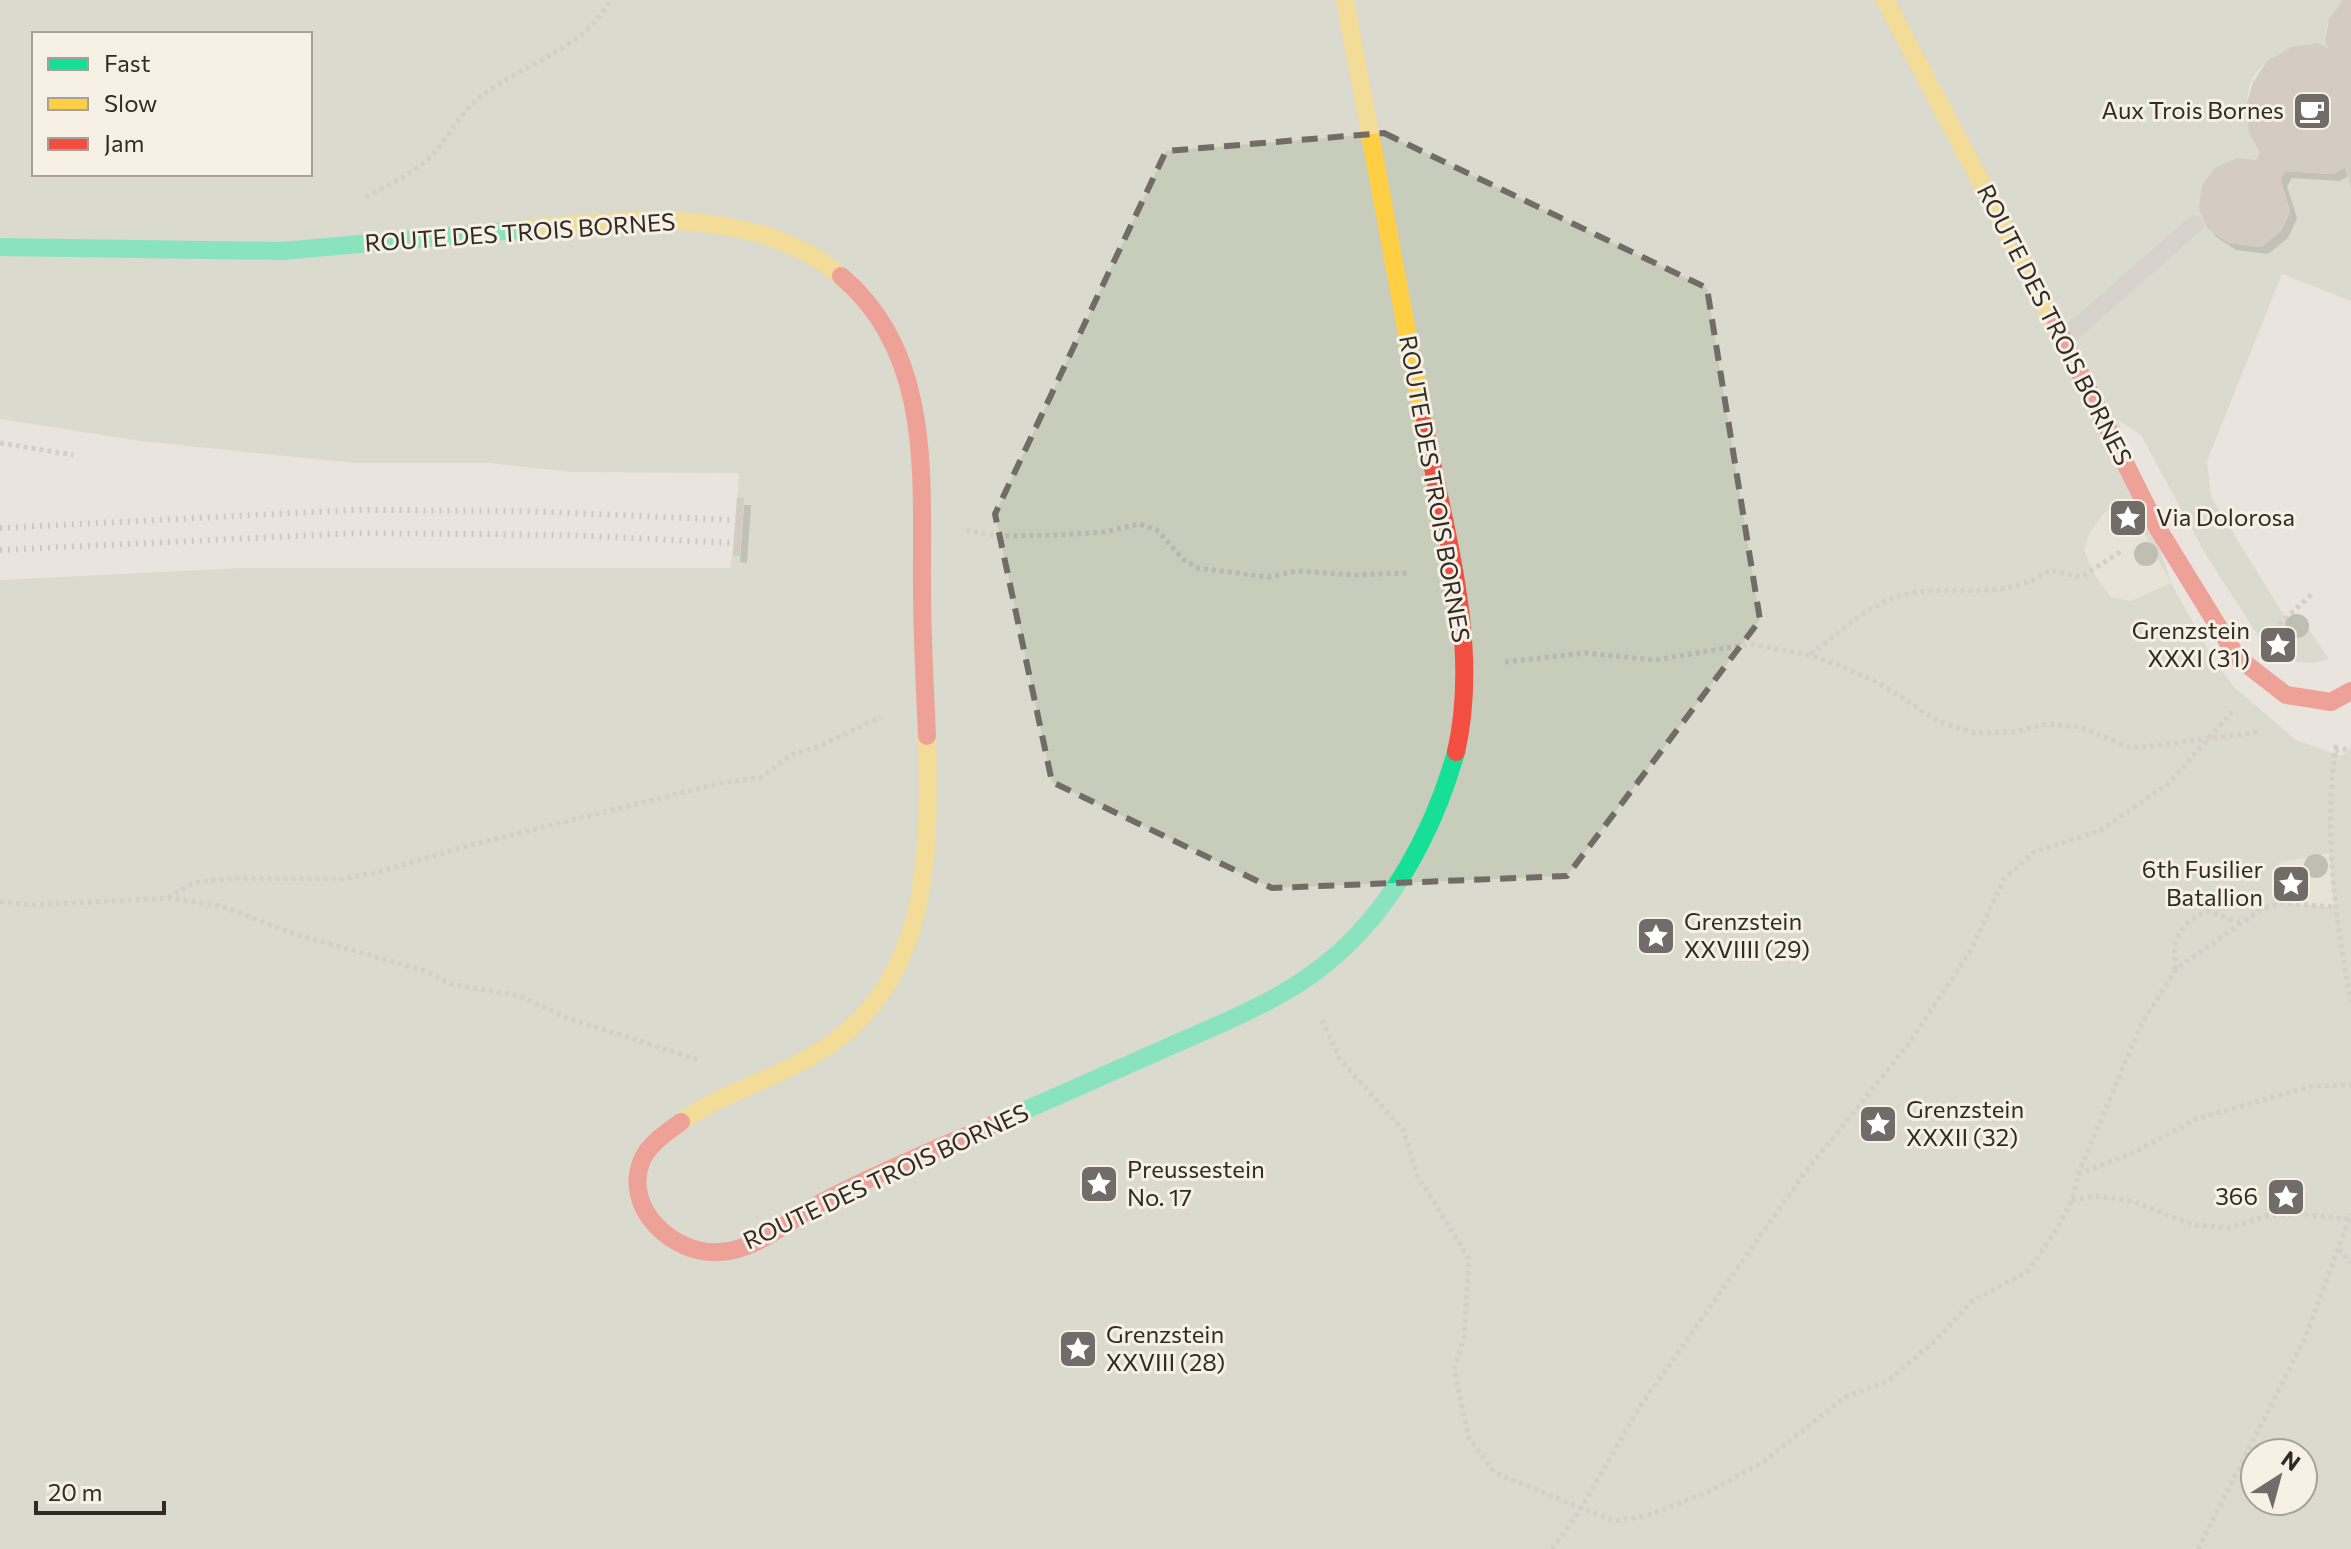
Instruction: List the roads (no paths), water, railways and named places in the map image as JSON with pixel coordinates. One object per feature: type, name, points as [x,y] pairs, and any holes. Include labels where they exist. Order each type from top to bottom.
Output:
[{"type":"street","name":"ROUTE DES TROIS BORNES","points":[[0,247],[282,251],[630,219],[678,219],[735,227],[817,262],[855,286],[885,322],[906,372],[918,435],[926,766],[922,881],[914,927],[901,964],[872,1002],[818,1053],[787,1071],[697,1111],[671,1126],[650,1147],[638,1175],[641,1197],[653,1223],[672,1241],[696,1249],[725,1252],[755,1241],[826,1200],[1234,1017],[1303,980],[1343,950],[1368,920],[1431,824],[1449,777],[1462,719],[1463,631],[1345,0]]},
{"type":"street","name":"ROUTE DES TROIS BORNES","points":[[1885,0],[2064,339],[2157,527],[2237,657],[2265,682],[2286,695],[2331,702],[2347,694]]},
{"type":"lane","points":[[2064,339],[2195,224]]},
{"type":"railway","points":[[0,528],[353,510],[524,511],[735,520]]},
{"type":"railway","points":[[0,550],[358,533],[566,535],[734,543]]},
{"type":"place","name":"Aux Trois Bornes","points":[[2312,111]]},
{"type":"place","name":"Via Dolorosa","points":[[2128,518]]},
{"type":"place","name":"Grenzstein XXXI (31)","points":[[2278,645]]},
{"type":"place","name":"6th Fusilier Batallion","points":[[2291,884]]},
{"type":"place","name":"Grenzstein XXVIIII (29)","points":[[1656,936]]},
{"type":"place","name":"Grenzstein XXXII (32)","points":[[1878,1124]]},
{"type":"place","name":"Preussestein No. 17","points":[[1099,1184]]},
{"type":"place","name":"366","points":[[2286,1197]]},
{"type":"place","name":"Grenzstein XXVIII (28)","points":[[1078,1349]]}]
